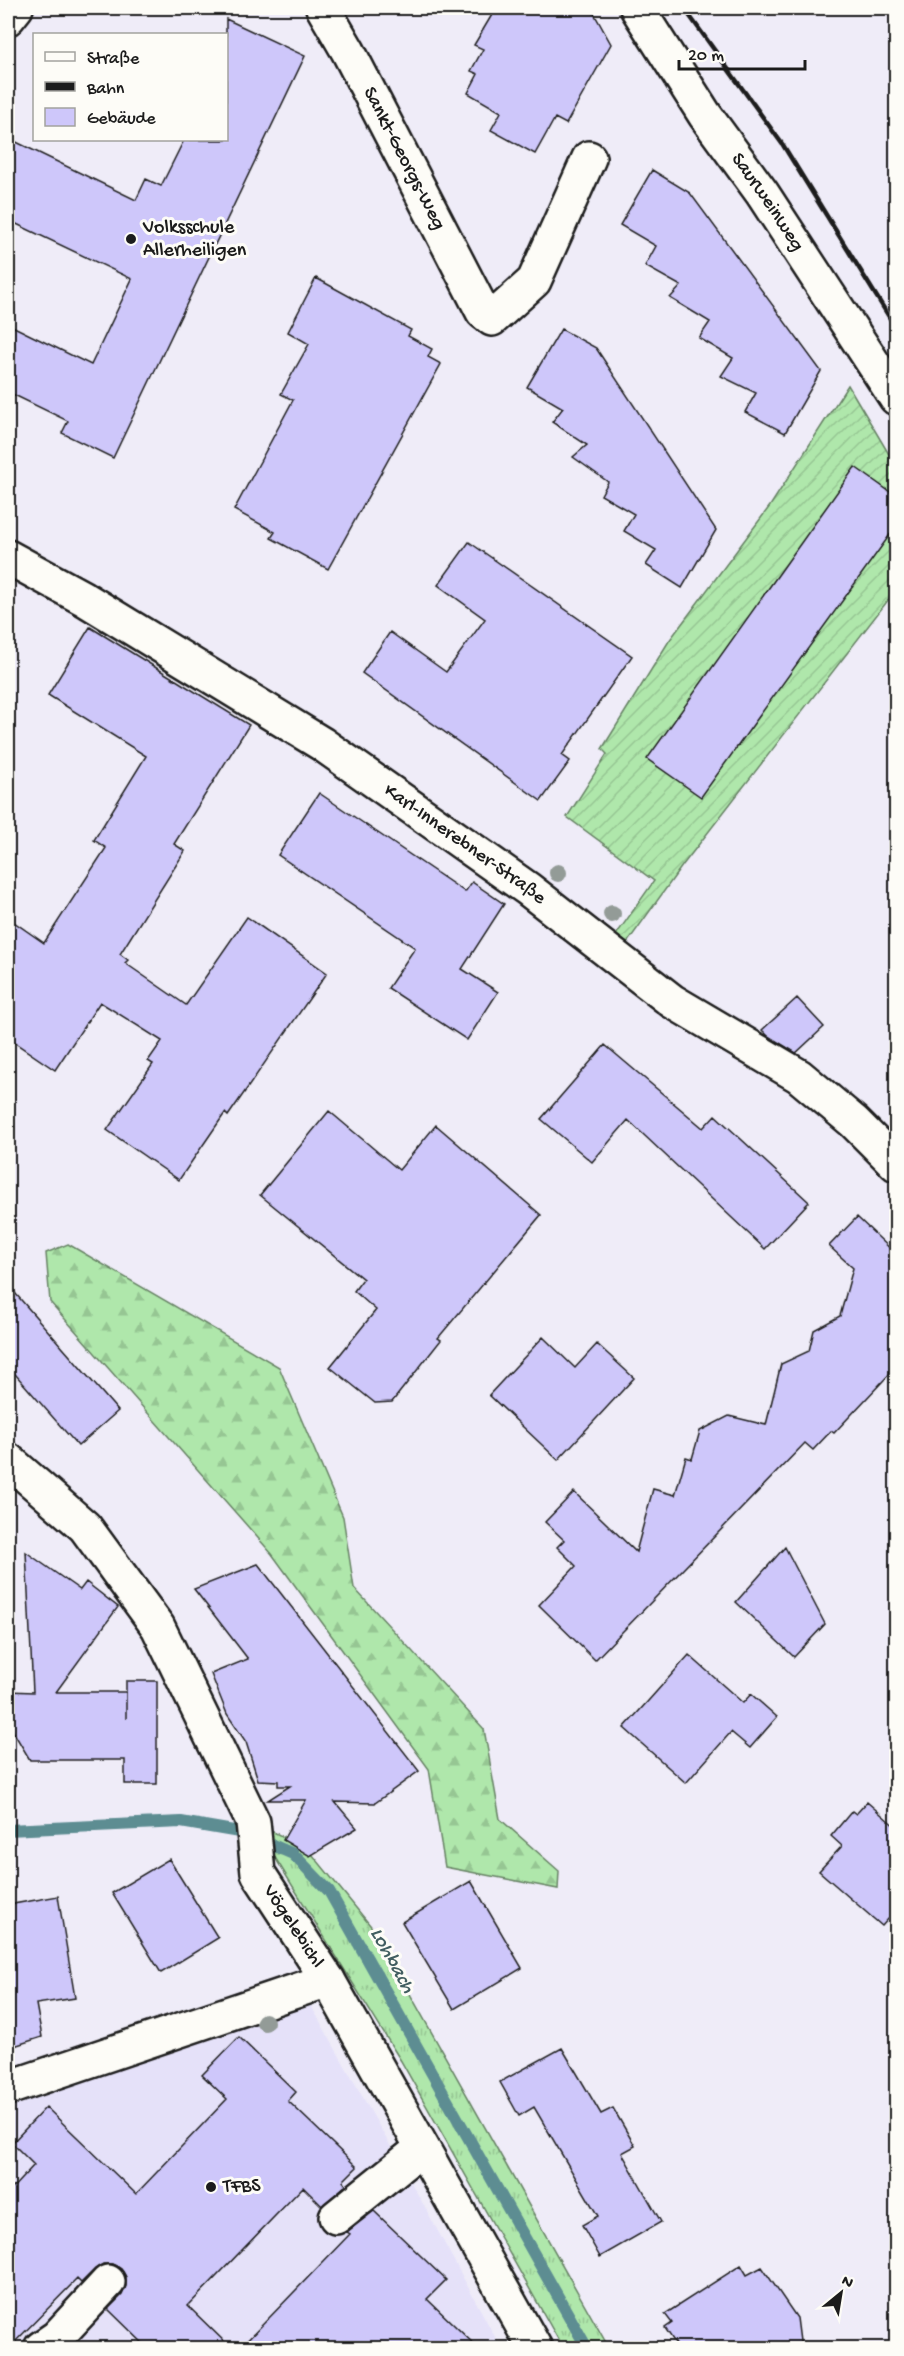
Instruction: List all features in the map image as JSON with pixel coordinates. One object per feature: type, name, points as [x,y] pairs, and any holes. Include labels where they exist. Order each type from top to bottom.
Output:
[{"type":"street","points":[[8,18],[16,8]]},
{"type":"street","name":"Sankt-Georgs-Weg","points":[[323,8],[348,51],[483,312],[492,319],[534,281],[589,158]]},
{"type":"street","name":"Saurweinweg","points":[[637,8],[705,116],[762,193],[897,398]]},
{"type":"street","name":"Karl-Innerebner-Straße","points":[[8,557],[83,598],[322,744],[528,889],[672,1001],[736,1037],[807,1082],[854,1122],[897,1164]]},
{"type":"street","name":"Vögelebichl","points":[[8,1460],[86,1527],[158,1627],[253,1822],[258,1873],[328,1980],[535,2349]]},
{"type":"street","points":[[8,2088],[197,2032],[328,1980]]},
{"type":"street","points":[[336,2217],[422,2148]]},
{"type":"street","points":[[51,2338],[108,2282]]},
{"type":"shaded area","name":"TFBS","points":[[309,2002],[426,2209],[501,2348],[8,2348],[8,2101]]},
{"type":"green space","points":[[848,385],[896,466],[896,590],[682,866],[627,943],[616,935],[654,881],[567,817],[607,754],[602,749],[669,641],[770,506]]},
{"type":"green space","points":[[68,1244],[279,1367],[343,1517],[354,1588],[484,1729],[500,1819],[559,1871],[558,1889],[445,1867],[429,1769],[272,1554],[50,1302],[46,1253]]},
{"type":"green space","points":[[253,1822],[308,1849],[374,1930],[609,2348],[563,2348],[401,2061]]},
{"type":"building","points":[[496,8],[591,8],[611,44],[566,124],[555,118],[535,154],[491,130],[501,112],[468,93],[478,74],[471,71],[483,49],[474,45]]},
{"type":"building","points":[[226,19],[305,56],[113,458],[62,433],[68,421],[8,392],[8,324],[91,365],[132,279],[8,220],[8,138],[136,200],[146,179],[161,186],[184,141],[228,141],[228,33],[226,33]]},
{"type":"building","points":[[652,170],[690,193],[821,371],[785,433],[745,412],[756,393],[721,376],[733,358],[699,338],[710,322],[670,298],[681,286],[645,266],[656,246],[620,225]]},
{"type":"building","points":[[316,278],[411,330],[408,336],[432,349],[428,357],[441,364],[328,569],[271,538],[275,532],[234,510],[293,400],[281,394],[309,344],[288,332]]},
{"type":"building","points":[[561,329],[596,348],[716,530],[682,588],[646,565],[656,550],[624,531],[634,514],[601,495],[608,482],[573,457],[587,445],[552,422],[563,408],[527,387]]},
{"type":"building","points":[[855,467],[897,497],[897,525],[701,797],[647,759]]},
{"type":"building","points":[[469,542],[632,656],[562,755],[570,761],[541,801],[362,673],[390,632],[446,672],[485,619],[438,585]]},
{"type":"building","points":[[90,627],[249,725],[174,844],[185,851],[120,954],[128,960],[125,963],[186,1005],[247,917],[327,973],[228,1116],[225,1113],[179,1180],[107,1130],[153,1064],[148,1061],[162,1041],[100,1002],[55,1070],[8,1038],[8,918],[44,943],[106,848],[94,840],[146,756],[48,695]]},
{"type":"building","points":[[319,793],[465,892],[472,882],[504,904],[462,969],[498,992],[467,1040],[388,988],[415,948],[278,855]]},
{"type":"building","points":[[797,998],[824,1027],[796,1053],[762,1030]]},
{"type":"building","points":[[605,1045],[703,1128],[715,1115],[809,1202],[765,1249],[628,1120],[592,1162],[541,1119]]},
{"type":"building","points":[[329,1111],[399,1170],[436,1125],[541,1215],[438,1338],[441,1340],[392,1402],[375,1403],[330,1367],[376,1310],[354,1291],[363,1279],[260,1195]]},
{"type":"building","points":[[857,1217],[897,1255],[897,1366],[834,1433],[831,1431],[813,1450],[805,1443],[595,1660],[539,1605],[576,1566],[557,1547],[564,1540],[545,1522],[574,1492],[636,1552],[653,1489],[675,1495],[686,1457],[692,1459],[700,1431],[729,1416],[766,1425],[781,1364],[809,1351],[814,1330],[840,1316],[853,1268],[829,1246]]},
{"type":"building","points":[[8,1285],[118,1411],[78,1446],[8,1366]]},
{"type":"building","points":[[543,1337],[575,1368],[597,1344],[634,1378],[558,1460],[489,1395]]},
{"type":"building","points":[[785,1547],[825,1624],[794,1657],[736,1602]]},
{"type":"building","points":[[26,1552],[80,1590],[86,1582],[118,1607],[56,1692],[126,1692],[126,1681],[157,1681],[157,1784],[125,1784],[125,1760],[30,1760],[8,1723],[8,1691],[33,1692]]},
{"type":"building","points":[[258,1564],[419,1771],[375,1803],[335,1802],[357,1828],[310,1856],[283,1840],[306,1800],[268,1800],[290,1786],[278,1786],[278,1781],[258,1780],[246,1742],[227,1714],[211,1674],[248,1659],[194,1589]]},
{"type":"building","points":[[689,1655],[743,1703],[751,1694],[777,1717],[750,1748],[731,1732],[686,1783],[624,1728]]},
{"type":"building","points":[[867,1802],[897,1828],[897,1909],[882,1926],[819,1871],[842,1846],[831,1836],[852,1811],[856,1814]]},
{"type":"building","points":[[169,1859],[218,1938],[161,1973],[112,1893]]},
{"type":"building","points":[[471,1881],[522,1968],[454,2009],[402,1922]]},
{"type":"building","points":[[58,1896],[75,1998],[36,2004],[42,2037],[8,2048],[8,1905]]},
{"type":"building","points":[[239,2037],[296,2092],[288,2101],[357,2167],[343,2181],[346,2185],[322,2206],[303,2187],[188,2306],[232,2349],[149,2349],[108,2309],[122,2295],[126,2286],[126,2277],[121,2269],[112,2264],[103,2264],[81,2283],[77,2279],[8,2349],[8,2193],[34,2165],[12,2143],[46,2107],[136,2194],[227,2099],[202,2075]]},
{"type":"building","points":[[562,2048],[601,2114],[613,2108],[635,2146],[622,2153],[661,2222],[600,2257],[582,2225],[598,2216],[534,2107],[519,2116],[500,2082]]},
{"type":"building","points":[[374,2211],[446,2280],[427,2299],[479,2349],[239,2349],[350,2234],[347,2232]]},
{"type":"building","points":[[741,2265],[747,2275],[762,2267],[797,2318],[801,2349],[679,2349],[665,2328],[672,2323],[665,2314]]},
{"type":"waterway","name":"Lohbach","points":[[8,1830],[181,1822],[245,1833],[293,1854],[329,1891],[587,2348]]},
{"type":"railway","points":[[684,8],[783,145],[896,328]]},
{"type":"place","name":"Volksschule Allerheiligen","points":[[131,239]]},
{"type":"place","name":"TFBS","points":[[211,2187]]}]
